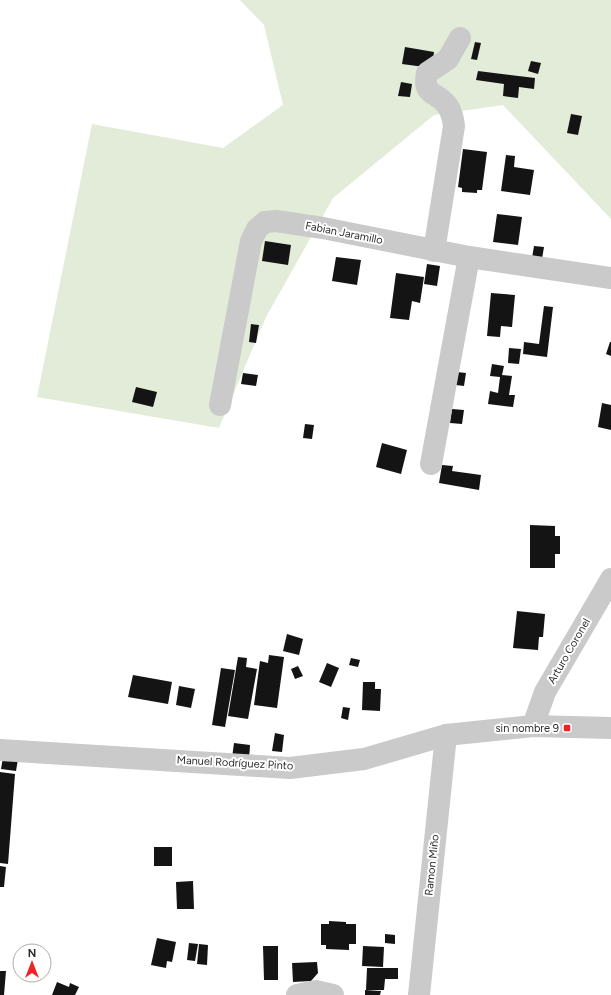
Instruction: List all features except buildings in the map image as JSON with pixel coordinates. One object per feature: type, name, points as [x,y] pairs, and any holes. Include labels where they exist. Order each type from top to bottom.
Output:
[{"type":"street","points":[[434,251],[454,126],[452,116],[447,106],[428,91],[425,83],[427,73],[448,59],[460,38]]},
{"type":"street","name":"Fabian Jaramillo","points":[[220,405],[251,240],[257,230],[265,222],[276,221],[324,228],[434,251],[611,278]]},
{"type":"street","points":[[431,464],[469,257]]},
{"type":"street","name":"Arturo Coronel","points":[[533,726],[545,692],[611,579]]},
{"type":"street","name":"Manuel Rodríguez Pinto","points":[[0,750],[290,768],[364,759],[446,735],[533,726],[611,728]]},
{"type":"street","name":"Ramon Miño","points":[[418,995],[446,735]]},
{"type":"street","points":[[297,995],[316,991],[333,995]]},
{"type":"green space","points":[[240,0],[611,0],[611,219],[503,105],[434,115],[333,198],[266,317],[219,428],[37,397],[92,124],[223,148],[283,105],[264,25]]},
{"type":"place","name":"sin nombre 9","points":[[567,728]]}]
